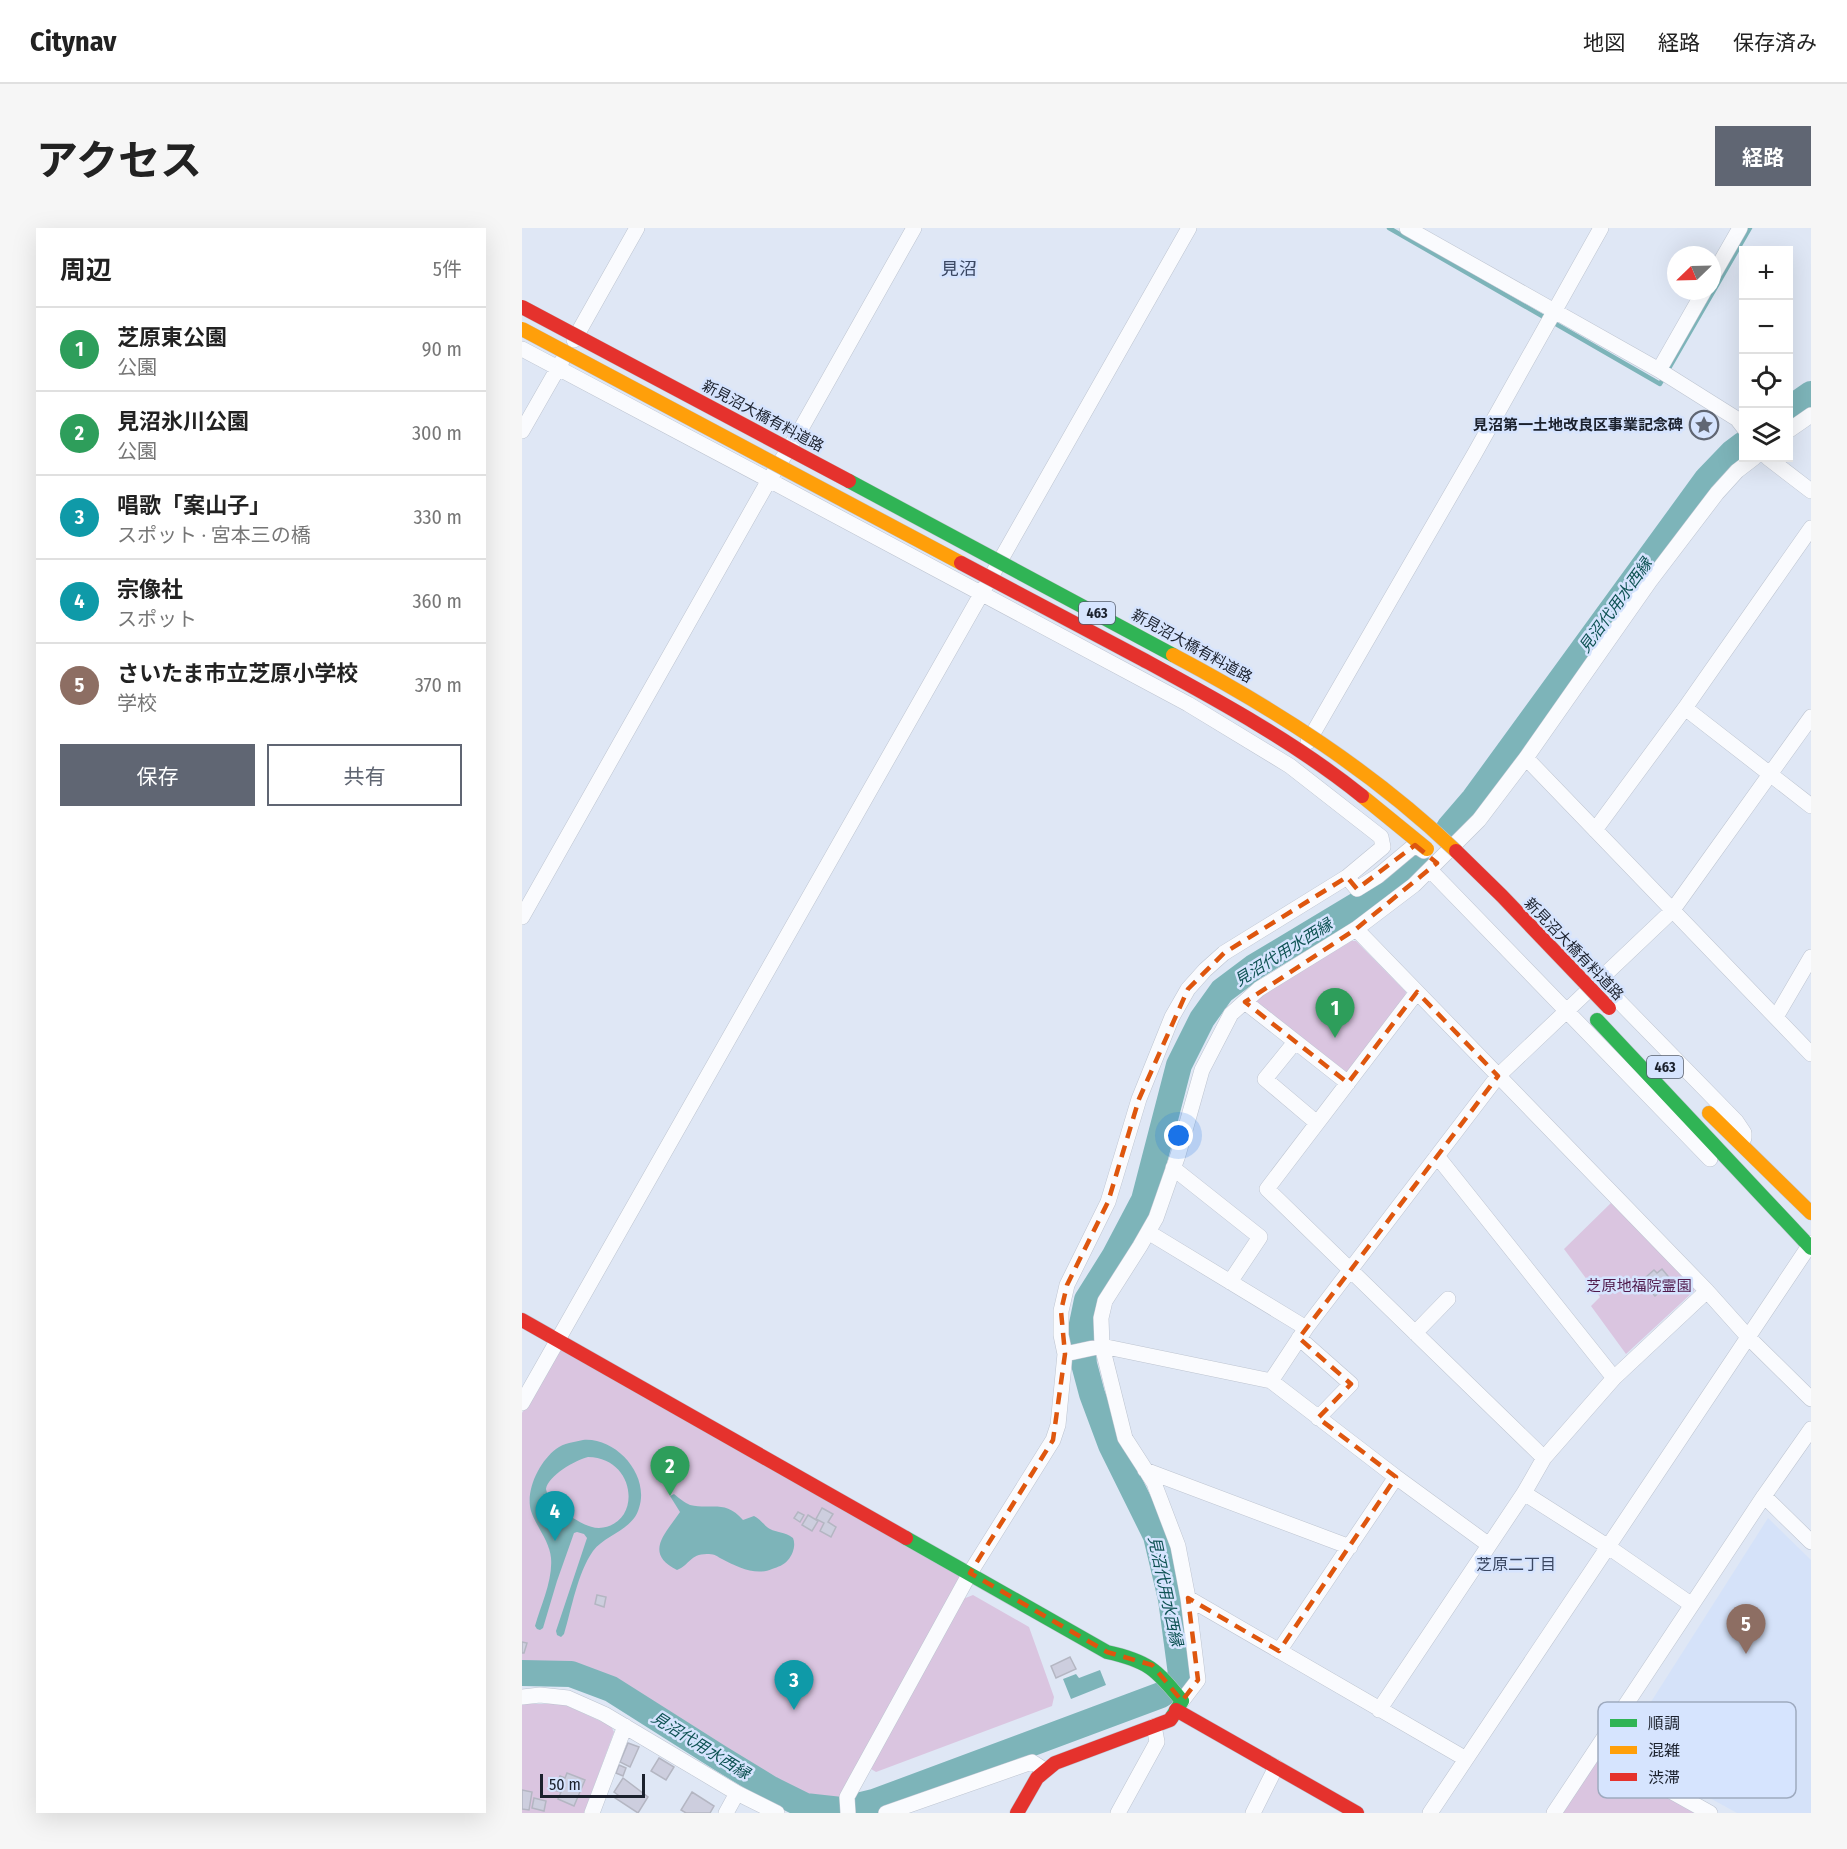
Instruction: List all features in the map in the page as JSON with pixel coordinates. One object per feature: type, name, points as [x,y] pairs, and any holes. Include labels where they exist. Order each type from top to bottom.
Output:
[{"type":"main road","name":"新見沼大橋有料道路","points":[[522,307],[1165,650],[1293,723],[1362,772],[1420,818],[1470,866],[1743,1147]]},
{"type":"main road","name":"463","points":[[522,328],[1188,684],[1247,718],[1341,779],[1439,867]]},
{"type":"main road","name":"463","points":[[1565,987],[1810,1246]]},
{"type":"main road","name":"463","points":[[1743,1147],[1811,1214]]},
{"type":"main road","points":[[522,1320],[1107,1652],[1138,1658],[1152,1665],[1179,1705],[1276,1767],[1356,1813]]},
{"type":"main road","points":[[1017,1813],[1043,1769],[1170,1720],[1179,1705]]},
{"type":"street","points":[[522,432],[637,228]]},
{"type":"street","points":[[522,917],[914,228]]},
{"type":"street","points":[[522,1403],[788,933],[880,776],[980,594],[1189,228]]},
{"type":"street","points":[[1407,228],[1659,370],[1739,422]]},
{"type":"street","points":[[1294,769],[1320,718],[1474,453],[1600,228]]},
{"type":"street","points":[[1721,261],[1740,228]]},
{"type":"street","points":[[1659,370],[1699,300]]},
{"type":"street","points":[[522,349],[1188,704],[1294,769],[1367,825],[1383,842],[1383,847],[1347,877],[1224,953],[1188,989],[1172,1017],[1139,1099],[1108,1202],[1067,1285],[1061,1311],[1061,1335],[1069,1353],[1058,1425],[1053,1440],[970,1573],[848,1805]]},
{"type":"street","points":[[1793,428],[1811,415]]},
{"type":"street","points":[[1179,1705],[1198,1680],[1188,1598],[1178,1546],[1154,1483],[1125,1438],[1102,1346],[1101,1318],[1105,1301],[1156,1218],[1202,1070],[1231,1014],[1260,989],[1356,930],[1439,867],[1479,820],[1526,758],[1650,581],[1717,493],[1749,462]]},
{"type":"street","points":[[1773,462],[1811,491]]},
{"type":"street","points":[[1595,830],[1685,708],[1811,528]]},
{"type":"street","points":[[1685,708],[1811,806]]},
{"type":"street","points":[[1271,1381],[1303,1333],[1498,1076],[1672,910],[1811,717]]},
{"type":"street","points":[[1526,758],[1811,1054]]},
{"type":"street","points":[[1462,838],[1736,1120],[1744,1133],[1743,1147]]},
{"type":"street","points":[[1347,877],[1357,889],[1378,876],[1415,845],[1439,867],[1567,1012],[1706,1155],[1732,1178],[1755,1189]]},
{"type":"street","points":[[1356,930],[1707,1291],[1749,1338],[1811,1399]]},
{"type":"street","points":[[1776,1017],[1811,957]]},
{"type":"street","points":[[1417,992],[1267,1188],[1544,1458]]},
{"type":"street","points":[[1245,1002],[1348,1083]]},
{"type":"street","points":[[1295,1042],[1265,1079],[1317,1124]]},
{"type":"street","points":[[1437,1156],[1614,1378]]},
{"type":"street","points":[[1173,1168],[1260,1237],[1230,1282]]},
{"type":"street","points":[[1148,1232],[1230,1282],[1303,1333],[1351,1384],[1318,1418]]},
{"type":"street","points":[[1430,1813],[1810,1246]]},
{"type":"street","points":[[1379,1710],[1524,1493],[1544,1458],[1614,1378],[1707,1291]]},
{"type":"street","points":[[1415,1332],[1448,1299]]},
{"type":"street","points":[[1069,1353],[1102,1346],[1271,1381],[1489,1545]]},
{"type":"street","points":[[1628,1702],[1764,1496],[1811,1429]]},
{"type":"street","points":[[1145,1470],[1350,1547]]},
{"type":"street","points":[[1280,1652],[1396,1477]]},
{"type":"street","points":[[1524,1493],[1607,1546],[1692,1605]]},
{"type":"street","points":[[1764,1496],[1811,1542]]},
{"type":"street","points":[[1188,1598],[1466,1759]]},
{"type":"street","points":[[522,1696],[568,1698],[604,1713],[737,1792],[777,1813]]},
{"type":"street","points":[[592,1813],[625,1726]]},
{"type":"street","points":[[1118,1813],[1157,1742],[1154,1726]]},
{"type":"street","points":[[1554,1813],[1597,1750]]},
{"type":"street","points":[[886,1813],[1032,1762],[1043,1769]]},
{"type":"street","points":[[1253,1813],[1276,1767]]},
{"type":"street","points":[[726,1813],[737,1792]]},
{"type":"street","points":[[1683,1798],[1710,1813]]},
{"type":"highlighted area","points":[[1415,845],[1437,863],[1356,929],[1245,1002],[1348,1083],[1417,992],[1498,1076],[1299,1338],[1351,1384],[1318,1418],[1396,1477],[1279,1651],[1188,1598],[1198,1680],[1182,1701],[1152,1665],[1107,1652],[970,1573],[1053,1440],[1065,1354],[1061,1311],[1067,1285],[1108,1202],[1139,1099],[1188,989],[1224,953],[1347,877],[1357,889]]},
{"type":"shaded area","points":[[583,1440],[607,1445],[628,1460],[640,1483],[641,1495],[639,1508],[631,1522],[598,1545],[587,1560],[564,1634],[561,1637],[556,1631],[587,1538],[584,1534],[574,1533],[543,1628],[537,1629],[535,1626],[548,1584],[551,1558],[548,1546],[531,1511],[530,1494],[539,1468],[550,1454],[562,1445]],"holes":[[[588,1457],[605,1460],[617,1468],[625,1479],[628,1492],[628,1505],[622,1516],[613,1524],[599,1528],[588,1526],[552,1504],[546,1489],[552,1479],[563,1469]]]},
{"type":"shaded area","points":[[674,1494],[690,1505],[724,1507],[743,1520],[754,1516],[770,1529],[793,1538],[794,1546],[791,1555],[783,1565],[760,1572],[747,1570],[709,1554],[694,1557],[677,1570],[661,1557],[659,1550],[660,1542],[680,1512],[670,1496]]},
{"type":"shaded area","points":[[1768,1518],[1811,1560],[1811,1813],[1737,1813],[1710,1798],[1796,1798],[1796,1702],[1651,1702]]},
{"type":"shaded area","points":[[1100,1670],[1106,1685],[1071,1699],[1063,1679],[1076,1674],[1079,1678]]},
{"type":"green space","points":[[1349,941],[1356,941],[1406,992],[1405,999],[1344,1076],[1250,1000]]},
{"type":"green space","name":"芝原地福院霊園","points":[[1613,1201],[1694,1284],[1694,1291],[1626,1354],[1591,1306],[1600,1297],[1564,1249]]},
{"type":"green space","points":[[559,1348],[963,1578],[840,1801],[820,1800],[797,1793],[611,1679],[555,1663],[522,1662],[522,1413]]},
{"type":"green space","points":[[973,1595],[1029,1627],[1054,1697],[1052,1706],[876,1772],[871,1769],[870,1764],[963,1599]]},
{"type":"green space","points":[[522,1704],[563,1704],[611,1726],[614,1732],[584,1813],[522,1813]]},
{"type":"green space","points":[[1598,1761],[1598,1798],[1668,1798],[1695,1813],[1560,1813],[1593,1763]]},
{"type":"building","points":[[1662,1269],[1672,1281],[1655,1296],[1644,1284],[1649,1280],[1646,1277],[1654,1270],[1657,1273]]},
{"type":"building","points":[[822,1508],[833,1514],[828,1522],[836,1527],[831,1537],[820,1531],[824,1523],[816,1519]]},
{"type":"building","points":[[798,1512],[804,1515],[800,1522],[794,1518]]},
{"type":"building","points":[[808,1515],[818,1521],[812,1531],[802,1525]]},
{"type":"building","points":[[597,1595],[606,1597],[604,1607],[595,1604]]},
{"type":"building","points":[[522,1642],[527,1643],[524,1653],[522,1653]]},
{"type":"building","points":[[1070,1657],[1076,1669],[1056,1678],[1051,1666]]},
{"type":"building","points":[[628,1743],[639,1747],[630,1767],[620,1762]]},
{"type":"building","points":[[659,1758],[674,1767],[666,1780],[651,1771]]},
{"type":"building","points":[[619,1765],[626,1768],[623,1776],[616,1773]]},
{"type":"building","points":[[567,1773],[585,1780],[574,1806],[558,1799],[561,1792],[554,1790],[560,1776],[565,1778]]},
{"type":"building","points":[[623,1778],[648,1797],[638,1813],[615,1798],[618,1795],[614,1792]]},
{"type":"building","points":[[522,1790],[532,1792],[529,1810],[522,1809]]},
{"type":"building","points":[[692,1792],[714,1806],[710,1813],[686,1813],[681,1810]]},
{"type":"building","points":[[534,1798],[546,1801],[544,1811],[532,1808]]},
{"type":"waterway","points":[[1389,228],[1660,384],[1750,228]]},
{"type":"waterway","name":"見沼代用水西縁","points":[[1791,408],[1811,394]]},
{"type":"waterway","name":"見沼代用水西縁","points":[[1449,828],[1474,799],[1707,479],[1739,448]]},
{"type":"waterway","name":"見沼代用水西縁","points":[[522,1673],[571,1674],[611,1689],[771,1789],[805,1806],[841,1810],[874,1802],[1161,1695],[1176,1685],[1181,1674],[1171,1599],[1156,1536],[1111,1445],[1092,1394],[1084,1364],[1081,1329],[1087,1300],[1114,1257],[1144,1200],[1179,1065],[1202,1019],[1222,991],[1254,967],[1374,895],[1416,861]]},
{"type":"traffic: fast","points":[[849,481],[1173,655]]},
{"type":"traffic: fast","points":[[1597,1020],[1811,1248]]},
{"type":"traffic: fast","points":[[906,1538],[1107,1652],[1132,1659],[1150,1668],[1182,1701],[1172,1717]]},
{"type":"traffic: slow","points":[[522,329],[961,563]]},
{"type":"traffic: slow","points":[[1173,655],[1248,697],[1321,743],[1391,794],[1456,851]]},
{"type":"traffic: slow","points":[[1362,796],[1427,849]]},
{"type":"traffic: slow","points":[[1709,1113],[1811,1213]]},
{"type":"traffic: jam","points":[[522,307],[849,481]]},
{"type":"traffic: jam","points":[[961,563],[1227,706],[1283,740],[1362,796]]},
{"type":"traffic: jam","points":[[1456,851],[1609,1008]]},
{"type":"traffic: jam","points":[[522,1320],[906,1538]]},
{"type":"traffic: jam","points":[[1176,1710],[1357,1813]]},
{"type":"traffic: jam","points":[[1017,1813],[1037,1778],[1055,1763],[1170,1720],[1172,1717]]},
{"type":"place","name":"見沼第一土地改良区事業記念碑","points":[[1704,425]]},
{"type":"place","name":"芝原東公園","points":[[1335,1038]]},
{"type":"place","name":"見沼氷川公園","points":[[670,1496]]},
{"type":"place","name":"宗像社","points":[[555,1541]]},
{"type":"place","name":"さいたま市立芝原小学校","points":[[1746,1654]]},
{"type":"place","name":"唱歌「案山子」","points":[[794,1710]]},
{"type":"district","name":"見沼","points":[[959,269]]},
{"type":"district","name":"芝原二丁目","points":[[1516,1564]]}]
